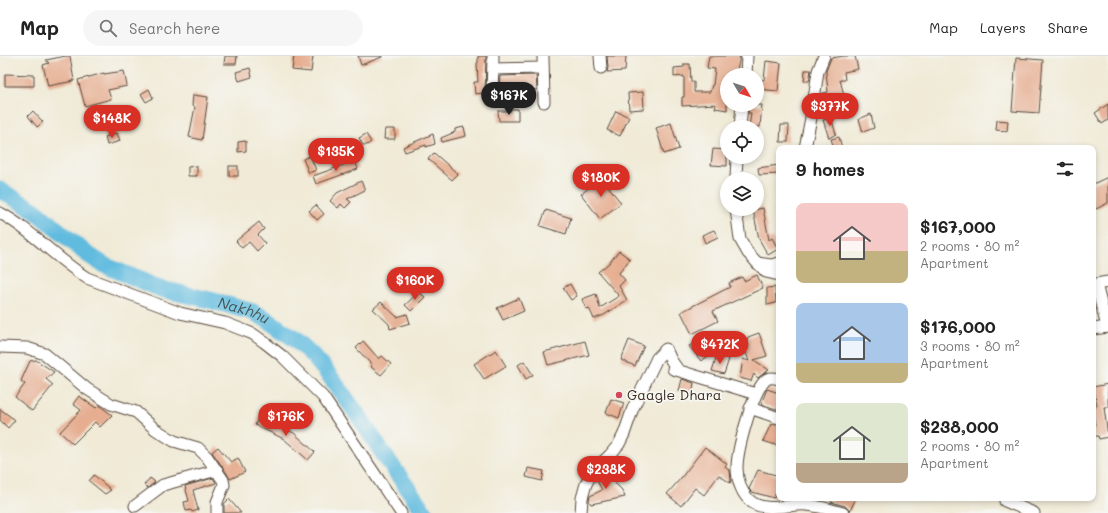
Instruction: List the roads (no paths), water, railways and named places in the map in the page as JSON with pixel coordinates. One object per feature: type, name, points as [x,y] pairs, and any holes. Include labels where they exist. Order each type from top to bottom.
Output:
[{"type":"street","points":[[492,100],[493,56]]},
{"type":"street","points":[[543,56],[544,102]]},
{"type":"street","points":[[600,56],[601,68]]},
{"type":"street","points":[[746,68],[747,56]]},
{"type":"street","points":[[805,145],[812,113],[818,71],[824,56]]},
{"type":"street","points":[[493,69],[543,68]]},
{"type":"street","points":[[0,213],[12,220],[73,269],[87,278],[180,313],[225,323],[253,334],[264,342],[282,356],[323,397],[401,513]]},
{"type":"street","points":[[737,216],[740,239],[748,253],[766,272],[776,274]]},
{"type":"street","points":[[756,263],[771,265],[776,264]]},
{"type":"street","points":[[1096,280],[1108,282]]},
{"type":"street","points":[[1096,287],[1107,327],[1096,329]]},
{"type":"street","points":[[0,347],[27,348],[45,354],[87,389],[111,404],[136,412],[155,429],[185,445],[198,448],[207,457],[223,480],[224,485],[217,502],[217,513]]},
{"type":"street","points":[[581,513],[582,498],[586,484],[592,472],[619,444],[633,408],[657,358],[666,349],[675,369],[756,394]]},
{"type":"street","points":[[776,379],[769,378],[765,381],[756,394],[750,408],[736,467],[738,482],[746,496],[753,503],[759,505],[777,508],[807,505],[843,513]]},
{"type":"street","points":[[750,408],[776,417]]},
{"type":"street","points":[[134,506],[163,485],[217,470]]},
{"type":"street","points":[[1005,501],[1034,513]]},
{"type":"waterway","name":"Nakhhu","points":[[0,190],[34,210],[87,254],[104,265],[161,289],[210,300],[253,312],[266,319],[296,340],[313,356],[329,375],[425,513]]},
{"type":"place","name":"Gaagle Dhara","points":[[619,395]]}]
